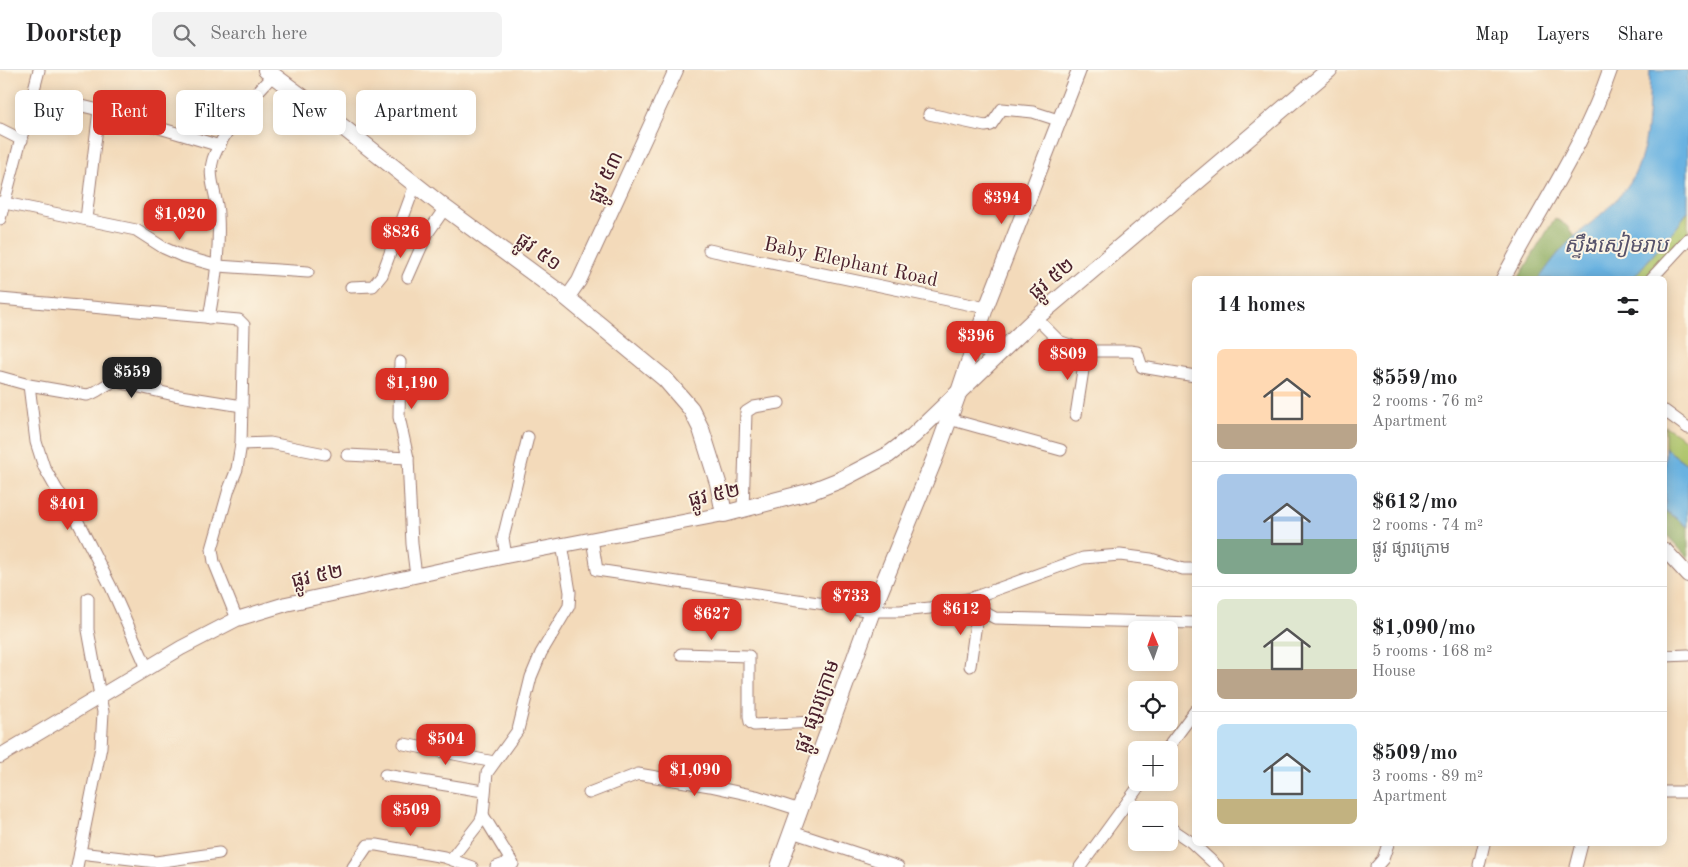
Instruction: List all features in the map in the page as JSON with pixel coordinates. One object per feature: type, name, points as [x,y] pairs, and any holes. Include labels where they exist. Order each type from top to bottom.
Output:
[{"type":"main road","name":"ផ្លូវ ៥២","points":[[724,514],[812,491],[840,480],[888,455],[912,436],[1036,318],[1329,70]]},
{"type":"main road","name":"ផ្លូវ ៥១","points":[[270,72],[444,208],[567,298],[665,378],[691,409],[718,483],[724,514]]},
{"type":"main road","points":[[976,337],[984,349],[999,352]]},
{"type":"main road","name":"ផ្លូវ ផ្សារក្រោម","points":[[779,867],[872,611],[936,455],[958,392]]},
{"type":"main road","points":[[912,436],[929,440],[934,446],[936,455]]},
{"type":"street","points":[[33,90],[39,70]]},
{"type":"street","name":"ផ្លូវ ៥៣","points":[[567,298],[579,281],[676,70]]},
{"type":"street","points":[[958,392],[986,308],[1079,70]]},
{"type":"street","points":[[1505,276],[1527,232],[1584,132],[1601,98],[1610,70]]},
{"type":"street","points":[[209,318],[218,266],[218,213],[212,171],[214,157],[270,72]]},
{"type":"street","points":[[929,114],[990,126],[1002,109],[1033,112],[1058,120]]},
{"type":"street","points":[[0,129],[22,140]]},
{"type":"street","points":[[166,130],[220,146]]},
{"type":"street","points":[[0,219],[2,203],[23,135]]},
{"type":"street","points":[[86,219],[96,135]]},
{"type":"street","points":[[351,287],[373,286],[382,275],[415,185]]},
{"type":"street","points":[[2,203],[136,230],[164,248],[218,266],[308,272]]},
{"type":"street","points":[[408,277],[427,234],[444,208]]},
{"type":"street","points":[[1654,276],[1688,239]]},
{"type":"street","name":"Baby Elephant Road","points":[[709,250],[986,308]]},
{"type":"street","points":[[0,299],[238,320],[244,325],[241,444],[237,469],[228,489],[212,549],[214,562],[237,619]]},
{"type":"street","points":[[1036,318],[1059,341],[1086,351],[1137,352],[1142,367],[1192,375]]},
{"type":"street","points":[[1076,415],[1086,351]]},
{"type":"street","points":[[400,362],[399,416],[408,458],[412,544],[416,576]]},
{"type":"street","points":[[0,377],[29,385],[87,395],[94,394],[110,382],[118,382],[174,395],[242,406]]},
{"type":"street","points":[[29,385],[36,442],[44,467],[57,490],[70,506],[111,587],[147,668]]},
{"type":"street","points":[[743,510],[746,412],[754,408],[780,403]]},
{"type":"street","points":[[1667,412],[1688,428]]},
{"type":"street","points":[[949,419],[1062,450]]},
{"type":"street","points":[[506,556],[503,538],[528,437]]},
{"type":"street","points":[[241,444],[270,444],[325,454]]},
{"type":"street","points":[[347,455],[408,458]]},
{"type":"street","name":"ផ្លូវ ៥២","points":[[0,756],[180,648],[237,619],[286,604],[506,556],[724,514]]},
{"type":"street","points":[[592,539],[597,570],[872,611],[930,608],[975,597],[1083,558],[1120,555],[1151,559],[1183,569],[1192,569]]},
{"type":"street","points":[[451,859],[472,833],[483,815],[487,773],[518,730],[531,677],[542,653],[569,606],[570,592],[562,544]]},
{"type":"street","points":[[1667,552],[1688,575]]},
{"type":"street","points":[[970,666],[978,609],[975,597]]},
{"type":"street","points":[[76,867],[101,747],[103,712],[88,630],[88,598]]},
{"type":"street","points":[[978,609],[995,618],[1002,619],[1192,623]]},
{"type":"street","points":[[681,654],[749,656],[748,716],[750,722],[754,725],[833,721]]},
{"type":"street","points":[[1667,656],[1688,655]]},
{"type":"street","points":[[1173,741],[1192,716]]},
{"type":"street","points":[[404,744],[494,762]]},
{"type":"street","points":[[589,793],[638,774],[756,796],[800,810]]},
{"type":"street","points":[[385,775],[484,791]]},
{"type":"street","points":[[1080,867],[1135,791]]},
{"type":"street","points":[[1667,792],[1688,792]]},
{"type":"street","points":[[483,815],[515,866]]},
{"type":"street","points":[[792,832],[898,867]]},
{"type":"street","points":[[1178,832],[1192,841]]},
{"type":"street","points":[[353,867],[368,845],[402,848],[435,862],[451,859],[472,867]]},
{"type":"street","points":[[1376,867],[1383,859],[1387,846]]},
{"type":"street","points":[[1479,865],[1484,846]]},
{"type":"street","points":[[1576,867],[1581,846]]},
{"type":"street","points":[[1203,847],[1218,867]]},
{"type":"street","points":[[80,852],[147,862],[219,853]]},
{"type":"street","points":[[496,867],[508,863],[515,866]]},
{"type":"green space","points":[[1688,211],[1688,234],[1650,276],[1635,276],[1677,227]]},
{"type":"green space","points":[[1555,218],[1567,226],[1575,237],[1560,251],[1541,276],[1520,276]]},
{"type":"green space","points":[[1667,427],[1688,441],[1688,465],[1667,449]]},
{"type":"green space","points":[[1667,511],[1688,527],[1688,558],[1667,535]]},
{"type":"water","name":"ស្ទឹងសៀមរាប","points":[[1650,70],[1688,70],[1688,211],[1677,227],[1635,276],[1541,276],[1566,245],[1607,209],[1626,188],[1640,161],[1647,131]]},
{"type":"water","points":[[1667,449],[1688,465],[1688,527],[1667,511]]}]
